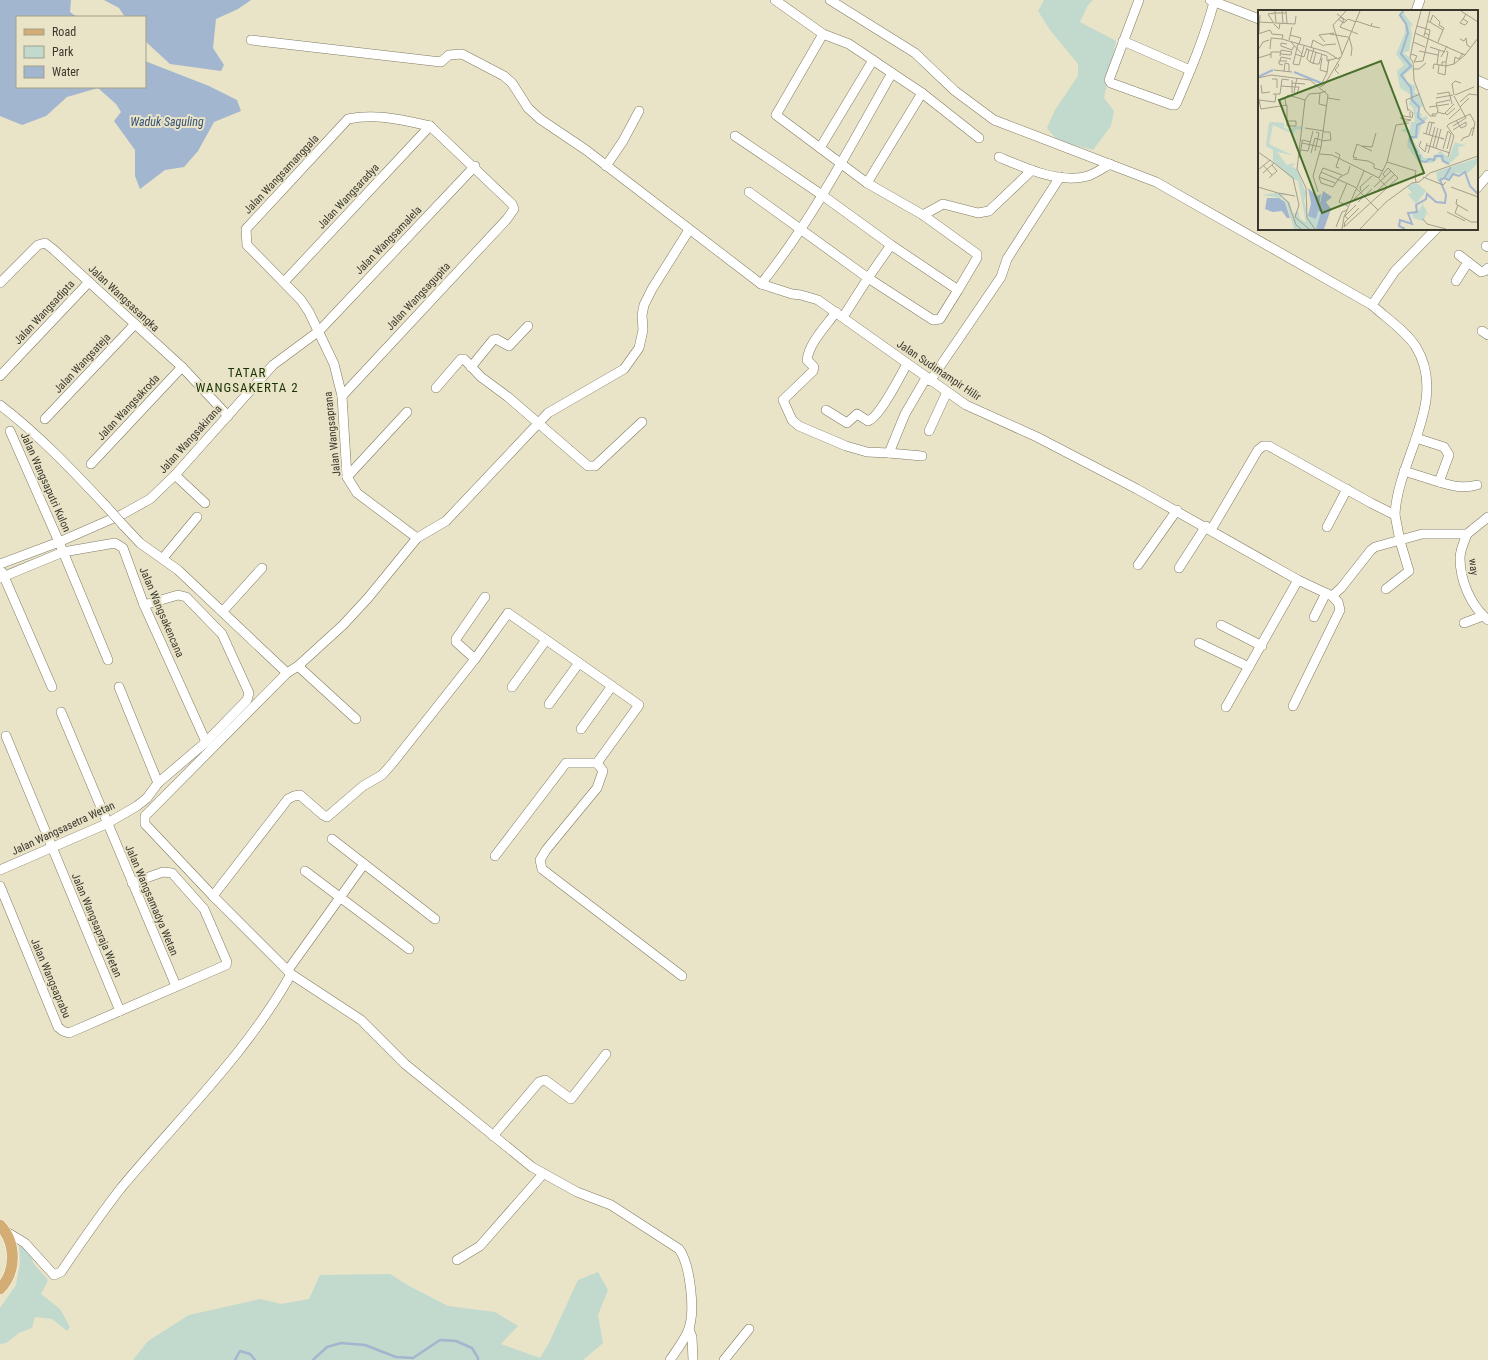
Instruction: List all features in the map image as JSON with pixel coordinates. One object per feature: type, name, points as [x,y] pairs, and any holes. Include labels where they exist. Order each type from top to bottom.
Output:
[{"type":"main road","points":[[0,1289],[11,1272],[13,1258],[11,1244],[3,1228]]},
{"type":"street","points":[[775,0],[823,34],[849,44],[873,60],[922,93],[980,138]]},
{"type":"street","points":[[830,0],[914,53],[955,91],[994,120],[1156,182],[1372,305],[1416,347],[1428,379],[1423,418],[1404,471],[1396,499],[1395,514],[1400,541],[1409,571],[1386,590]]},
{"type":"street","points":[[1138,0],[1110,77],[1111,83],[1172,105],[1177,102],[1190,70],[1209,20],[1212,1],[1258,18]]},
{"type":"street","points":[[1416,10],[1420,0]]},
{"type":"street","points":[[749,192],[868,278],[936,320],[940,319],[975,264],[977,258],[976,254],[923,215],[867,183],[776,115],[823,34]]},
{"type":"street","name":"Jalan Sudimampir Hilir","points":[[251,40],[441,62],[449,55],[455,53],[470,57],[504,76],[512,83],[528,108],[534,113],[761,284],[792,294],[818,300],[966,405],[1037,438],[1108,474],[1177,510],[1298,580],[1329,594]]},
{"type":"street","points":[[1123,41],[1190,70]]},
{"type":"street","points":[[820,148],[873,60]]},
{"type":"street","points":[[761,284],[802,229],[892,73]]},
{"type":"street","points":[[1478,80],[1488,85]]},
{"type":"street","points":[[867,183],[922,93]]},
{"type":"street","points":[[606,166],[623,141],[639,111]]},
{"type":"street","name":"Jalan Wangsamanggala","points":[[319,331],[309,312],[284,282],[247,245],[246,229],[348,119],[364,116],[377,117],[430,126]]},
{"type":"street","points":[[430,126],[475,166]]},
{"type":"street","name":"Jalan Wangsaradya","points":[[284,282],[430,126]]},
{"type":"street","points":[[735,136],[958,290]]},
{"type":"street","points":[[999,157],[1032,170],[1060,177],[1087,176],[1110,164]]},
{"type":"street","name":"Jalan Wangsagupita","points":[[342,396],[512,213],[514,209],[512,204],[475,166]]},
{"type":"street","name":"Jalan Wangsamalela","points":[[319,331],[475,166]]},
{"type":"street","points":[[923,215],[943,204],[978,213],[989,211],[1032,170]]},
{"type":"street","points":[[1478,187],[1488,175]]},
{"type":"street","points":[[889,453],[905,414],[928,379],[1001,277],[1007,259],[1060,177]]},
{"type":"street","points":[[689,230],[647,300],[642,315],[643,330],[639,348],[624,369],[548,413],[498,468],[446,521],[414,536],[368,598],[343,625],[298,666],[287,672],[145,816],[145,824],[213,896],[289,972],[361,1020],[404,1064],[493,1136],[543,1174],[577,1192],[611,1205],[679,1249],[684,1256],[690,1277],[691,1298],[689,1329],[692,1337],[693,1360]]},
{"type":"street","points":[[1372,305],[1395,271],[1435,230]]},
{"type":"street","name":"Jalan Wangsasangka","points":[[0,282],[38,246],[45,243],[182,367],[228,416]]},
{"type":"street","points":[[892,245],[840,315],[818,336],[808,355],[808,360],[814,367],[813,371],[783,400],[792,420],[799,426],[860,450],[922,456]]},
{"type":"street","points":[[1459,255],[1481,272],[1485,272],[1488,268]]},
{"type":"street","points":[[1456,281],[1468,262]]},
{"type":"street","name":"Jalan Wangsadipta","points":[[0,376],[89,282]]},
{"type":"street","name":"Jalan Wangsateja","points":[[45,419],[135,324]]},
{"type":"street","points":[[471,367],[493,340],[496,339],[509,346],[528,326]]},
{"type":"street","name":"Jalan Wangsaprana","points":[[319,331],[334,364],[342,396],[347,477],[357,493],[414,536]]},
{"type":"street","name":"Jalan Wangsakirana","points":[[0,565],[107,521],[150,499],[175,475],[273,365],[319,331]]},
{"type":"street","points":[[436,388],[461,359],[464,359],[471,367],[537,424],[588,466],[592,467],[595,466],[642,422]]},
{"type":"street","points":[[826,410],[847,423],[857,414],[868,421],[872,420],[882,407],[907,364]]},
{"type":"street","name":"Jalan Wangsakroda","points":[[91,464],[182,367]]},
{"type":"street","points":[[929,431],[947,392]]},
{"type":"street","points":[[0,405],[78,476],[140,543],[163,558],[223,611],[287,672]]},
{"type":"street","points":[[347,477],[407,412]]},
{"type":"street","name":"Jalan Wangsaputri Kulon","points":[[10,432],[59,542],[108,660]]},
{"type":"street","points":[[1416,438],[1444,447],[1448,450],[1450,455],[1439,482]]},
{"type":"street","points":[[1179,568],[1208,528],[1258,450],[1263,446],[1268,446],[1395,514]]},
{"type":"street","points":[[1404,471],[1459,487],[1466,488],[1477,485]]},
{"type":"street","points":[[175,475],[205,503]]},
{"type":"street","points":[[1328,527],[1347,489]]},
{"type":"street","points":[[1138,565],[1177,510]]},
{"type":"street","points":[[163,558],[197,516]]},
{"type":"street","points":[[1314,617],[1329,594],[1340,588],[1371,550],[1422,534],[1467,534],[1488,517]]},
{"type":"street","name":"way","points":[[1467,534],[1461,550],[1461,571],[1468,593],[1485,618]]},
{"type":"street","name":"Jalan Wangsakencana","points":[[63,552],[115,543],[120,544],[123,548],[144,605],[206,742]]},
{"type":"street","points":[[2,577],[63,552]]},
{"type":"street","points":[[0,565],[2,577],[52,687]]},
{"type":"street","points":[[223,611],[262,568]]},
{"type":"street","points":[[1226,707],[1262,646],[1298,580]]},
{"type":"street","points":[[1293,706],[1340,610],[1338,602],[1329,594]]},
{"type":"street","name":"Jalan Wangsasetra Wetan","points":[[0,870],[106,824],[137,806],[147,798],[158,783],[206,742],[249,696],[226,640],[216,627],[186,597],[178,595],[144,605]]},
{"type":"street","points":[[475,659],[460,647],[456,642],[456,639],[485,597]]},
{"type":"street","points":[[213,896],[288,799],[300,795],[327,817],[363,786],[382,775],[475,659],[508,613],[639,705],[597,763]]},
{"type":"street","points":[[1464,623],[1485,618]]},
{"type":"street","points":[[1221,625],[1262,646]]},
{"type":"street","points":[[512,687],[546,640]]},
{"type":"street","points":[[1199,643],[1249,668]]},
{"type":"street","points":[[549,704],[579,663]]},
{"type":"street","points":[[298,666],[356,719]]},
{"type":"street","points":[[119,686],[158,783]]},
{"type":"street","points":[[581,729],[612,686]]},
{"type":"street","name":"Jalan Wangsamadya Wetan","points":[[61,712],[106,824],[176,986]]},
{"type":"street","name":"Jalan Wangsapraja Wetan","points":[[6,736],[120,1012]]},
{"type":"street","points":[[495,856],[566,762],[597,763]]},
{"type":"street","points":[[597,763],[603,771],[597,788],[546,850],[540,860],[542,869],[682,976]]},
{"type":"street","points":[[332,839],[435,919]]},
{"type":"street","points":[[3,1228],[25,1243],[54,1275],[61,1272],[121,1189],[248,1039],[273,1006],[289,972],[364,864]]},
{"type":"street","points":[[304,871],[409,949]]},
{"type":"street","name":"Jalan Wangsaprabu","points":[[0,886],[58,1027],[63,1031],[69,1032],[120,1012],[176,986],[222,968],[227,962],[204,910],[172,873],[163,872],[132,884]]},
{"type":"street","points":[[493,1136],[539,1082],[545,1080],[571,1099],[606,1054]]},
{"type":"street","points":[[457,1260],[480,1246],[543,1174]]},
{"type":"street","points":[[670,1360],[689,1329]]},
{"type":"street","points":[[724,1360],[749,1329]]},
{"type":"green space","points":[[1044,0],[1093,0],[1088,5],[1080,22],[1116,41],[1104,98],[1114,111],[1111,126],[1093,150],[1058,141],[1047,128],[1055,110],[1078,76],[1078,64],[1050,30],[1038,11]]},
{"type":"green space","points":[[19,1245],[23,1246],[29,1252],[34,1264],[48,1280],[41,1294],[60,1309],[70,1327],[67,1331],[52,1319],[35,1317],[32,1328],[19,1333],[6,1343],[0,1344],[0,1308],[16,1285],[20,1264]]},
{"type":"green space","points":[[598,1272],[608,1290],[598,1315],[603,1343],[583,1360],[133,1360],[148,1341],[189,1315],[260,1299],[281,1304],[309,1299],[320,1275],[390,1274],[409,1286],[448,1306],[495,1312],[518,1326],[501,1344],[540,1358],[549,1343],[578,1280]]},
{"type":"water","name":"Waduk Saguling","points":[[0,0],[71,0],[70,12],[76,16],[16,16],[16,88],[98,88],[67,97],[46,116],[22,125],[0,116]]},
{"type":"water","points":[[104,0],[251,0],[238,9],[216,19],[213,48],[224,65],[221,71],[170,64],[146,42],[146,16],[124,16],[119,8]]},
{"type":"water","name":"Waduk Saguling","points":[[146,61],[209,86],[237,100],[241,111],[214,122],[198,151],[184,167],[165,170],[140,189],[135,176],[135,150],[114,121],[121,112],[116,104],[98,88],[146,88]]},
{"type":"waterway","points":[[313,1360],[327,1347],[341,1343],[365,1345],[396,1357],[413,1358],[440,1340],[456,1341],[472,1348],[478,1360]]},
{"type":"waterway","points":[[235,1360],[240,1351],[250,1354],[255,1360]]},
{"type":"district","name":"TATAR WANGSAKERTA 2","points":[[247,380]]}]
